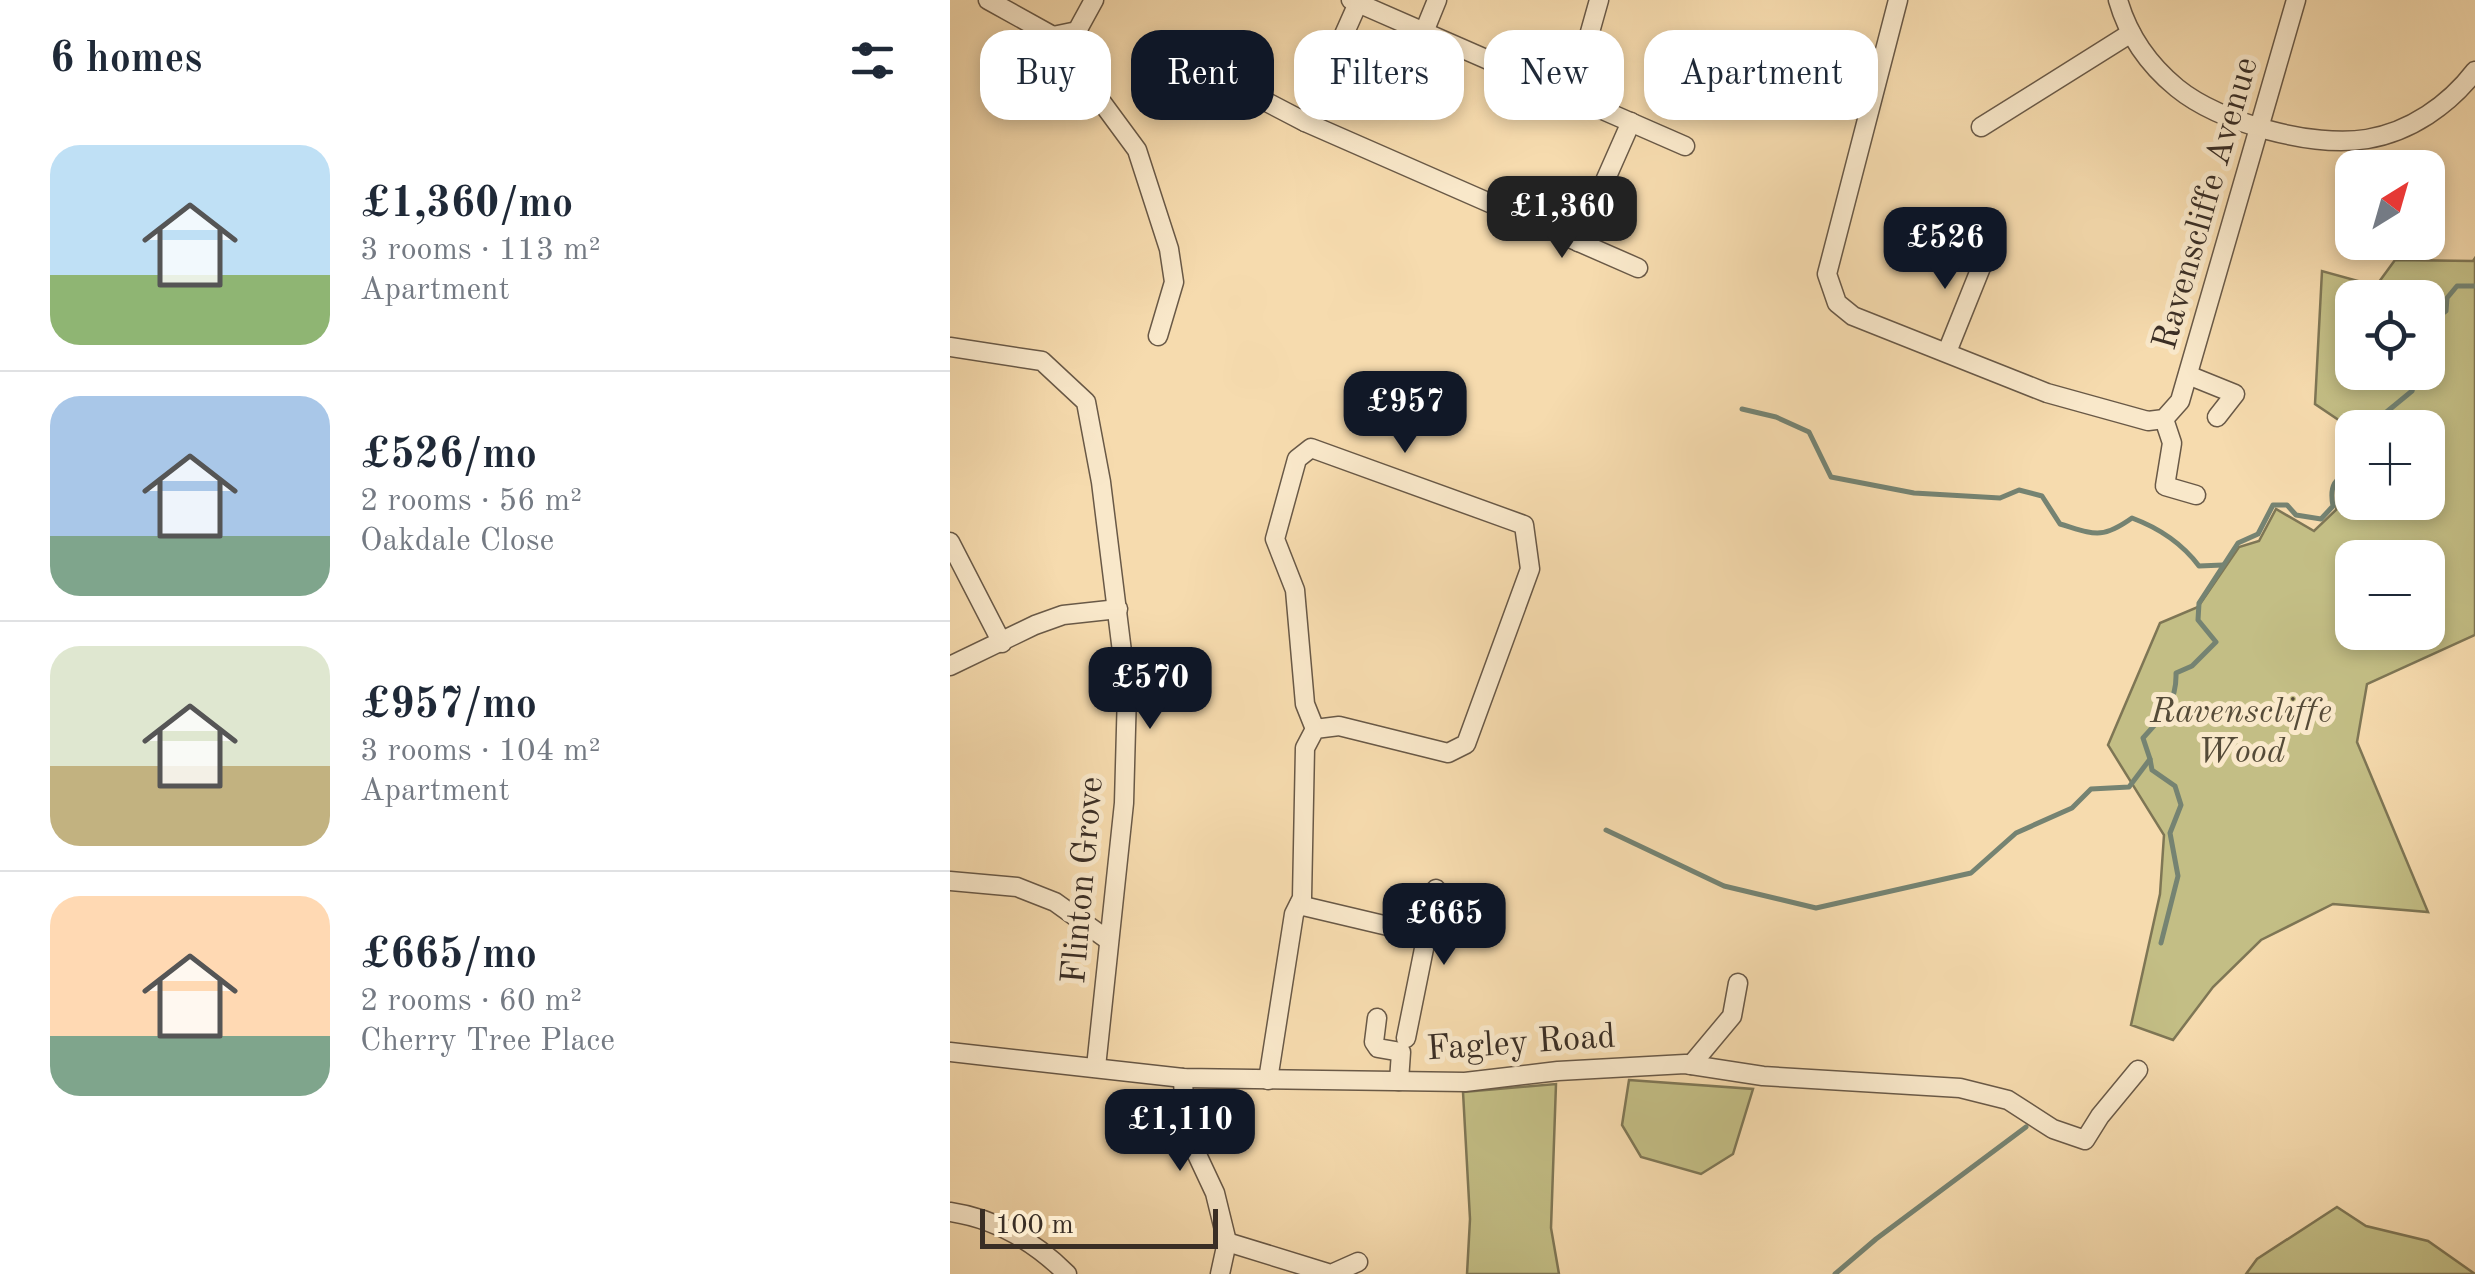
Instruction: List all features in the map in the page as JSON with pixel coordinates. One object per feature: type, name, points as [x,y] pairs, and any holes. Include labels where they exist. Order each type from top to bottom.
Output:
[{"type":"street","points":[[988,0],[1042,30]]},
{"type":"street","points":[[1078,30],[1094,0]]},
{"type":"street","points":[[1425,30],[1438,0]]},
{"type":"street","points":[[1591,30],[1599,0]]},
{"type":"street","points":[[1898,0],[1826,274],[1837,303],[1854,316],[2047,394],[2148,421],[2164,418],[2172,443],[2165,486],[2196,496]]},
{"type":"street","points":[[2118,0],[2141,51],[2178,89],[2216,110],[2260,127],[2314,139],[2367,139],[2415,123],[2458,93],[2475,71]]},
{"type":"street","name":"Ravenscliffe Avenue","points":[[2164,418],[2176,408],[2188,375],[2296,0]]},
{"type":"street","points":[[1305,122],[1354,2],[1419,30]]},
{"type":"street","points":[[1981,127],[2131,34]]},
{"type":"street","points":[[1274,106],[1638,268]]},
{"type":"street","points":[[1111,115],[1137,150],[1169,249],[1174,282],[1158,336]]},
{"type":"street","points":[[1624,119],[1684,146]]},
{"type":"street","points":[[1578,242],[1631,122]]},
{"type":"street","points":[[1948,352],[1988,250]]},
{"type":"street","name":"Flinton Grove","points":[[950,347],[1042,361],[1086,402],[1101,482],[1127,692],[1124,803],[1096,1067]]},
{"type":"street","points":[[2188,375],[2235,394],[2217,417]]},
{"type":"street","points":[[1268,1080],[1294,914],[1302,898],[1306,748],[1315,729],[1305,704],[1295,590],[1275,540],[1297,459],[1311,448],[1524,525],[1530,569],[1466,744],[1448,753],[1338,726],[1315,729]]},
{"type":"street","points":[[950,542],[1002,643]]},
{"type":"street","points":[[950,666],[1063,615],[1118,609]]},
{"type":"street","points":[[950,881],[1018,887],[1055,902],[1108,940]]},
{"type":"street","points":[[1406,1038],[1436,889]]},
{"type":"street","points":[[1299,905],[1426,935]]},
{"type":"street","points":[[1691,1065],[1732,1016],[1738,983]]},
{"type":"street","points":[[1377,1018],[1374,1042],[1378,1048],[1401,1052],[1399,1081]]},
{"type":"street","name":"Fagley Road","points":[[950,1052],[1183,1078],[1268,1080],[1465,1082],[1558,1071],[1691,1065],[1763,1076],[1960,1088],[2008,1100],[2053,1129],[2086,1140],[2100,1116],[2138,1070]]},
{"type":"street","points":[[1183,1078],[1184,1130],[1216,1193],[1227,1242],[1220,1274]]},
{"type":"street","points":[[950,1212],[972,1215],[1026,1238],[1067,1274]]},
{"type":"street","points":[[1227,1242],[1331,1274],[1358,1262]]},
{"type":"green space","name":"Ravenscliffe Wood","points":[[2475,258],[2475,635],[2445,649],[2445,540],[2335,540],[2335,650],[2442,650],[2367,684],[2357,742],[2428,912],[2333,904],[2261,940],[2213,987],[2173,1040],[2131,1025],[2160,894],[2164,835],[2108,745],[2160,623],[2198,607],[2239,547],[2259,541],[2276,509],[2314,531],[2335,511],[2335,520],[2445,520],[2445,410],[2335,410],[2335,418],[2315,404],[2322,271],[2354,280],[2335,280],[2335,390],[2445,390],[2445,280],[2380,280],[2395,260]]},
{"type":"green space","points":[[1629,1080],[1753,1089],[1733,1154],[1701,1174],[1641,1157],[1622,1125]]},
{"type":"green space","points":[[1556,1084],[1551,1228],[1559,1274],[1467,1274],[1470,1219],[1463,1092]]},
{"type":"green space","points":[[2337,1207],[2366,1226],[2428,1241],[2475,1274],[2246,1274],[2257,1259]]},
{"type":"waterway","points":[[2445,312],[2447,298],[2457,286],[2475,286]]},
{"type":"waterway","points":[[2389,410],[2412,390]]},
{"type":"waterway","points":[[1742,409],[1776,417],[1809,432],[1831,477],[1914,493],[2000,498],[2019,490],[2042,496],[2060,524],[2097,533],[2112,530],[2132,518],[2169,537],[2199,566],[2223,565]]},
{"type":"waterway","points":[[1606,830],[1724,886],[1816,908],[1971,873],[2016,833],[2072,808],[2091,789],[2129,787],[2150,759],[2143,738],[2171,701],[2176,673],[2192,666],[2216,642],[2198,620],[2199,603],[2238,543],[2258,534],[2273,505],[2287,505],[2296,515],[2321,519],[2333,506],[2335,483]]},
{"type":"waterway","points":[[2150,759],[2152,770],[2175,786],[2181,805],[2170,833],[2178,876],[2161,943]]},
{"type":"waterway","points":[[1835,1274],[2026,1127]]}]
